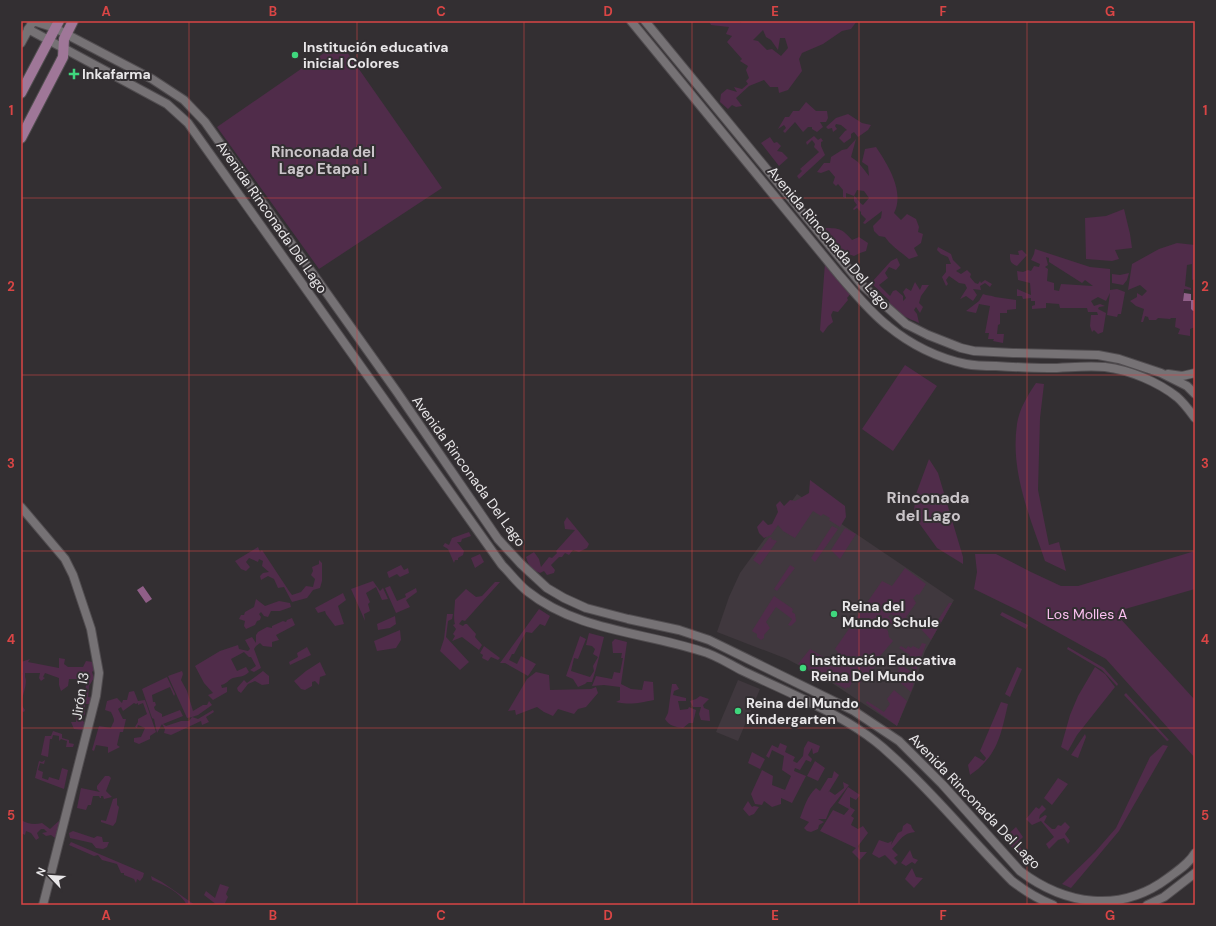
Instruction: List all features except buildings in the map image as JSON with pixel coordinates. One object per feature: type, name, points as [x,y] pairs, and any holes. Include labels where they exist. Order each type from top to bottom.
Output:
[{"type":"main road","points":[[21,138],[63,57],[66,34],[73,21]]},
{"type":"main road","points":[[21,93],[57,25]]},
{"type":"street","name":"Avenida Rinconada Del Lago","points":[[33,21],[57,25],[66,34],[152,79],[184,100],[206,122],[397,392],[498,538],[521,564],[547,588],[586,608],[679,630],[709,640],[847,708],[873,723],[899,741],[942,784],[1020,871],[1033,881],[1064,895],[1094,901],[1109,901],[1135,896],[1160,884],[1181,868],[1195,853]]},
{"type":"street","points":[[21,43],[33,21]]},
{"type":"street","name":"Avenida Rinconada Del Lago","points":[[631,21],[840,276],[868,308],[887,326],[915,345],[949,359],[967,364],[1016,368],[1073,366],[1105,367],[1129,372],[1158,385],[1176,397],[1186,406],[1195,418]]},
{"type":"street","name":"Avenida Rinconada Del Lago","points":[[645,21],[862,285],[906,324],[928,335],[961,348],[974,351],[1013,354],[1098,354],[1120,358],[1161,372],[1187,386],[1195,394]]},
{"type":"street","name":"Avenida Rinconada Del Lago","points":[[28,29],[168,104],[188,123],[502,565],[527,591],[554,609],[582,621],[703,651],[813,704],[866,734],[890,753],[931,793],[1012,881],[1026,892],[1053,905]]},
{"type":"street","points":[[887,326],[894,314]]},
{"type":"street","points":[[922,348],[928,335]]},
{"type":"street","points":[[1161,372],[1182,376],[1195,373]]},
{"type":"street","name":"Jirón 13","points":[[21,507],[65,560],[73,575],[91,629],[99,673],[96,696],[43,905]]},
{"type":"street","points":[[866,734],[873,723]]},
{"type":"street","points":[[1146,905],[1164,897],[1195,873]]},
{"type":"shaded area","points":[[1184,293],[1191,294],[1191,300],[1195,300],[1195,311],[1191,309],[1191,301],[1183,301]]},
{"type":"shaded area","name":"Reina del Mundo Schule","points":[[797,494],[954,600],[925,651],[914,686],[897,726],[832,683],[787,659],[717,632],[729,597],[740,573]]},
{"type":"shaded area","points":[[143,586],[152,599],[146,603],[137,590]]},
{"type":"shaded area","name":"Reina del Mundo Kindergarten","points":[[738,680],[760,689],[738,741],[716,732]]},
{"type":"green space","points":[[709,21],[740,21],[740,23],[743,21],[857,21],[851,29],[842,31],[823,44],[802,53],[799,59],[802,71],[788,90],[779,93],[778,87],[770,87],[764,80],[749,86],[736,98],[742,106],[736,107],[732,105],[728,109],[720,102],[721,94],[727,89],[737,92],[734,87],[742,89],[748,84],[746,81],[749,78],[746,70],[748,66],[740,61],[742,59],[727,42],[732,36],[726,34],[729,27],[711,25]],"holes":[[[763,30],[766,37],[771,40],[778,50],[780,38],[785,38],[788,48],[781,56],[772,49],[767,50],[758,41],[753,40]]]},
{"type":"green space","points":[[340,42],[442,188],[319,269],[217,127]]},
{"type":"green space","points":[[806,102],[816,111],[827,111],[828,118],[826,122],[820,122],[823,127],[817,132],[812,129],[812,127],[808,127],[803,132],[795,122],[785,133],[783,131],[786,128],[784,125],[778,129],[785,117],[789,117],[793,111],[799,111]]},
{"type":"green space","points":[[848,114],[862,123],[871,125],[868,130],[858,137],[854,132],[851,134],[851,138],[844,143],[839,138],[847,130],[841,125],[836,124],[835,126],[837,129],[833,132],[832,128],[828,129],[826,127],[836,118]]},
{"type":"green space","points":[[814,136],[818,140],[821,138],[823,141],[821,142],[821,146],[825,155],[799,179],[797,176],[802,171],[800,169],[819,152],[814,147],[815,144],[812,140],[807,145],[806,142]]},
{"type":"green space","points":[[770,137],[774,143],[777,142],[781,146],[777,151],[782,152],[788,158],[779,166],[761,143]]},
{"type":"green space","points":[[856,139],[851,157],[858,162],[869,176],[868,166],[862,162],[865,149],[876,147],[894,179],[898,196],[894,213],[901,220],[907,214],[916,219],[919,227],[918,232],[923,234],[921,243],[914,248],[918,256],[909,259],[893,246],[885,237],[879,236],[874,231],[873,226],[881,218],[882,211],[865,224],[863,223],[866,219],[861,212],[857,208],[854,210],[853,209],[857,205],[854,201],[854,196],[846,193],[846,198],[843,197],[843,190],[838,184],[836,186],[833,183],[835,177],[829,170],[821,173],[817,172],[824,163],[830,163],[831,157],[842,150],[847,149]],"holes":[[[857,190],[864,191],[869,198],[863,205],[854,196]]]},
{"type":"green space","points":[[1124,209],[1132,248],[1115,250],[1119,259],[1112,261],[1086,259],[1085,218],[1106,216]]},
{"type":"green space","points":[[825,228],[840,230],[846,233],[852,240],[859,237],[868,243],[866,251],[854,256],[844,252],[833,242]]},
{"type":"green space","points":[[1177,243],[1195,245],[1195,279],[1192,280],[1192,264],[1187,265],[1185,286],[1191,288],[1191,290],[1184,289],[1183,301],[1191,301],[1191,309],[1195,312],[1195,327],[1190,329],[1190,336],[1178,334],[1180,329],[1175,327],[1176,318],[1158,318],[1156,320],[1149,320],[1148,317],[1145,316],[1143,322],[1141,322],[1144,309],[1136,306],[1130,301],[1137,297],[1137,293],[1142,296],[1147,291],[1140,285],[1128,290],[1132,264],[1159,249]]},
{"type":"green space","points":[[938,247],[951,254],[953,260],[961,268],[956,271],[961,274],[967,270],[971,274],[970,277],[975,283],[978,284],[980,281],[981,283],[985,280],[992,284],[990,287],[985,283],[980,286],[981,290],[973,289],[977,295],[973,301],[966,296],[960,299],[967,288],[965,284],[959,283],[949,276],[946,280],[948,284],[946,286],[942,277],[946,272],[946,264],[951,264],[948,257],[941,254],[937,250]]},
{"type":"green space","points":[[1035,249],[1090,267],[1110,269],[1110,290],[1117,289],[1125,292],[1121,314],[1118,314],[1117,317],[1107,315],[1110,293],[1106,301],[1098,297],[1091,301],[1094,306],[1100,304],[1105,306],[1099,307],[1098,309],[1106,313],[1103,332],[1098,334],[1094,330],[1092,332],[1090,326],[1091,315],[1098,315],[1097,312],[1088,312],[1087,308],[1060,308],[1059,304],[1046,303],[1046,308],[1032,309],[1032,306],[1035,305],[1035,301],[1031,301],[1031,298],[1023,299],[1022,296],[1017,296],[1017,289],[1031,295],[1030,283],[1018,280],[1017,271],[1031,271],[1034,266],[1039,267],[1040,264],[1031,260]],"holes":[[[1046,257],[1049,258],[1049,262],[1082,283],[1085,280],[1093,286],[1061,284],[1059,291],[1054,290],[1054,283],[1047,281],[1048,269],[1045,267],[1048,265]]]},
{"type":"green space","points":[[1022,250],[1027,255],[1017,266],[1011,262],[1010,254],[1019,255],[1018,251]]},
{"type":"green space","points":[[897,258],[900,265],[896,270],[889,267],[885,273],[888,278],[879,285],[890,296],[893,291],[896,290],[903,296],[903,301],[906,298],[903,292],[906,288],[911,291],[915,282],[920,290],[922,285],[929,285],[921,296],[919,303],[923,307],[920,313],[916,307],[914,310],[917,314],[919,323],[897,312],[890,305],[889,300],[871,283],[891,261]]},
{"type":"green space","points":[[825,263],[852,292],[847,298],[848,300],[838,312],[833,311],[831,315],[833,322],[823,333],[820,330]]},
{"type":"green space","points":[[1129,273],[1127,280],[1123,285],[1112,283],[1112,274],[1120,275]]},
{"type":"green space","points":[[983,294],[1016,300],[1016,309],[1007,310],[1007,313],[1000,313],[1000,324],[998,325],[997,334],[1004,334],[1003,343],[993,341],[994,339],[988,339],[989,333],[985,333],[990,306],[979,304],[976,313],[966,311],[979,301]]},
{"type":"green space","points":[[905,365],[937,386],[893,451],[862,429]]},
{"type":"green space","points":[[1036,383],[1044,384],[1040,418],[1038,490],[1049,545],[1059,542],[1066,571],[1045,561],[1023,494],[1016,459],[1018,418],[1027,397]]},
{"type":"green space","points":[[929,459],[938,473],[963,557],[963,564],[937,548],[919,523],[914,510],[916,494]]},
{"type":"green space","points":[[810,480],[845,506],[846,517],[840,527],[829,520],[830,518],[823,514],[821,516],[813,511],[795,538],[783,531],[778,525],[771,535],[764,538],[759,533],[757,527],[763,520],[768,525],[772,524],[778,512],[776,505],[780,501],[784,506],[790,500],[795,501],[809,493]]},
{"type":"green space","points":[[567,517],[589,544],[587,548],[579,552],[573,550],[569,555],[565,553],[562,557],[559,557],[551,565],[555,570],[554,573],[547,575],[544,571],[540,573],[532,569],[526,557],[534,552],[539,559],[541,567],[549,557],[552,558],[557,553],[556,551],[575,530],[565,529],[564,522]]},
{"type":"green space","points":[[832,526],[838,529],[815,562],[811,558]]},
{"type":"green space","points":[[845,528],[856,534],[840,559],[831,550]]},
{"type":"green space","points":[[469,532],[471,536],[462,539],[461,542],[457,542],[464,551],[463,555],[458,558],[458,560],[455,560],[454,563],[448,549],[443,546],[445,543],[449,545],[452,538]]},
{"type":"green space","points":[[772,537],[771,539],[777,541],[760,565],[753,560],[769,538]]},
{"type":"green space","points":[[258,547],[260,552],[262,550],[292,595],[301,592],[306,586],[313,587],[315,579],[311,575],[313,571],[312,567],[319,564],[319,560],[322,563],[322,581],[320,588],[313,590],[307,598],[292,602],[284,587],[278,588],[274,579],[268,576],[261,580],[260,576],[263,573],[269,572],[262,566],[263,561],[259,559],[258,562],[249,558],[246,562],[250,567],[246,571],[241,569],[235,561]]},
{"type":"green space","name":"Los Molles A","points":[[1195,551],[1195,589],[1118,611],[1117,615],[1195,700],[1195,758],[1106,659],[1023,613],[974,589],[977,572],[975,554],[996,554],[1061,586],[1078,586]]},
{"type":"green space","points":[[480,554],[484,562],[475,568],[471,558]]},
{"type":"green space","points":[[401,565],[404,570],[408,568],[409,573],[400,577],[397,574],[389,578],[387,572]]},
{"type":"green space","points":[[790,565],[795,568],[777,591],[774,589]]},
{"type":"green space","points":[[905,568],[926,584],[919,595],[917,594],[913,598],[916,603],[906,617],[910,620],[908,625],[891,614],[888,617],[896,623],[892,625],[884,619],[884,626],[888,631],[889,637],[893,641],[880,656],[882,658],[866,678],[864,678],[860,683],[853,681],[849,688],[847,687],[846,689],[798,664],[810,649],[832,662],[838,652],[835,649],[882,581],[892,586]]},
{"type":"green space","points":[[373,581],[380,591],[383,588],[388,599],[382,600],[376,587],[366,593],[370,602],[368,604],[370,611],[364,614],[365,621],[351,589]]},
{"type":"green space","points":[[495,582],[500,582],[465,621],[462,620],[459,624],[463,626],[467,624],[476,634],[475,637],[482,645],[479,650],[462,637],[452,641],[455,636],[453,634],[456,629],[453,625],[455,624],[455,600],[466,589],[476,597],[482,596]]},
{"type":"green space","points":[[390,586],[397,601],[406,597],[405,594],[416,588],[417,592],[406,600],[410,607],[396,613],[385,588]]},
{"type":"green space","points":[[343,593],[346,600],[338,606],[344,624],[335,626],[325,611],[318,613],[315,608]]},
{"type":"green space","points":[[774,596],[793,609],[792,612],[795,614],[796,621],[791,626],[788,625],[792,619],[776,607],[766,622],[770,628],[761,640],[757,637],[757,634],[752,631]]},
{"type":"green space","points":[[256,599],[265,606],[279,601],[290,603],[291,607],[280,611],[271,611],[268,617],[264,616],[261,612],[259,614],[261,617],[260,620],[257,621],[255,625],[246,629],[244,626],[245,621],[239,619],[241,615],[244,615],[245,612],[254,607]]},
{"type":"green space","points":[[949,603],[952,603],[931,640],[921,629],[926,623],[934,626]]},
{"type":"green space","points":[[539,609],[550,616],[545,626],[540,624],[532,633],[526,632],[509,660],[517,664],[521,656],[536,664],[528,676],[505,663],[500,663]]},
{"type":"green space","points":[[1002,612],[1028,625],[1026,629],[1000,615]]},
{"type":"green space","points":[[447,614],[453,614],[452,619],[448,621],[446,637],[469,662],[460,670],[440,651],[444,639]]},
{"type":"green space","points":[[395,616],[396,624],[390,628],[378,630],[377,624]]},
{"type":"green space","points":[[292,618],[295,625],[276,635],[279,640],[272,642],[272,647],[263,646],[260,643],[254,649],[261,668],[254,672],[250,670],[256,666],[251,657],[244,652],[231,659],[237,671],[246,667],[249,672],[243,676],[233,678],[221,685],[222,688],[227,687],[227,692],[213,700],[208,695],[213,693],[204,683],[195,666],[220,651],[238,645],[239,649],[248,651],[250,649],[245,640],[252,637],[256,643],[256,635],[258,632],[267,627],[272,628],[272,626],[283,621],[286,622]]},
{"type":"green space","points":[[400,630],[401,640],[396,648],[377,651],[374,641]]},
{"type":"green space","points":[[589,633],[604,637],[592,682],[587,682],[578,687],[573,679],[566,676],[580,636],[586,639],[578,659],[574,658],[571,671],[590,677],[594,671],[593,666],[598,657],[593,654],[595,649],[592,646],[586,645]]},
{"type":"green space","points":[[615,639],[627,642],[621,684],[631,689],[642,690],[644,681],[653,682],[654,700],[635,703],[616,702],[620,700],[620,687],[604,685],[592,686],[596,676],[612,679],[614,672],[620,673],[623,658],[621,658],[622,653],[613,653],[612,642]]},
{"type":"green space","points":[[922,643],[926,644],[916,671],[905,663],[910,655],[899,648],[901,646],[906,649],[908,646],[911,648],[913,646],[919,649]]},
{"type":"green space","points":[[484,646],[500,658],[498,660],[491,657],[488,661],[482,658],[483,655],[480,653]]},
{"type":"green space","points":[[307,647],[311,655],[290,665],[289,662],[298,657],[297,653]]},
{"type":"green space","points":[[1068,647],[1104,668],[1118,684],[1117,686],[1102,670],[1067,649]]},
{"type":"green space","points":[[59,658],[65,659],[64,664],[68,667],[83,667],[86,661],[93,662],[95,669],[92,672],[94,678],[89,686],[88,697],[93,698],[91,704],[85,704],[85,714],[81,719],[84,722],[85,727],[82,730],[74,729],[71,722],[76,722],[77,713],[82,706],[79,696],[85,694],[86,685],[81,683],[79,679],[69,679],[68,686],[61,691],[59,678],[45,673],[43,677],[45,678],[41,681],[39,678],[40,673],[25,673],[26,683],[21,704],[21,679],[23,673],[21,673],[21,662],[30,659],[28,662],[59,668]]},
{"type":"green space","points":[[320,662],[326,675],[320,677],[319,685],[315,681],[312,682],[312,686],[305,690],[301,689],[294,681]]},
{"type":"green space","points":[[901,665],[916,675],[911,692],[894,677]]},
{"type":"green space","points":[[1017,667],[1022,669],[1010,697],[1005,694]]},
{"type":"green space","points":[[1095,667],[1105,674],[1115,687],[1077,735],[1068,751],[1061,747],[1070,715],[1078,696]]},
{"type":"green space","points":[[182,671],[183,674],[181,680],[187,691],[193,711],[203,705],[207,705],[209,701],[212,705],[198,715],[187,718],[168,676]]},
{"type":"green space","points":[[263,671],[269,676],[269,684],[262,685],[255,681],[248,684],[241,693],[238,691],[237,688],[244,680],[247,683]]},
{"type":"green space","points":[[536,672],[549,675],[550,690],[591,689],[596,687],[598,693],[586,707],[578,709],[574,714],[558,709],[553,716],[537,707],[516,715],[515,710],[508,711],[527,679]]},
{"type":"green space","points":[[167,677],[175,694],[174,696],[170,687],[152,695],[153,702],[155,702],[156,705],[154,707],[155,710],[162,714],[162,717],[180,710],[183,716],[163,724],[166,726],[181,721],[189,721],[192,717],[198,719],[213,710],[214,712],[206,717],[209,722],[202,725],[201,721],[171,735],[164,733],[165,729],[162,724],[157,733],[154,719],[152,718],[142,689]]},
{"type":"green space","points":[[672,684],[676,684],[679,689],[674,691],[673,695],[686,698],[686,701],[678,701],[680,710],[688,709],[689,707],[696,710],[693,723],[689,723],[683,728],[671,725],[665,719],[668,713]]},
{"type":"green space","points":[[894,690],[907,701],[897,726],[866,703],[867,701],[884,712],[890,704],[887,699]]},
{"type":"green space","points":[[134,691],[138,701],[145,700],[156,732],[150,736],[150,739],[139,744],[134,742],[134,738],[141,737],[145,728],[138,725],[137,728],[135,727],[138,719],[147,714],[143,703],[138,705],[138,703],[134,703],[123,711],[121,707],[118,709],[123,719],[126,719],[123,732],[120,732],[117,745],[120,747],[108,753],[108,747],[96,745],[94,751],[92,750],[99,726],[111,728],[114,721],[111,712],[105,710],[107,701],[117,698],[122,703],[123,700],[127,700],[129,692]]},
{"type":"green space","points":[[1126,693],[1169,740],[1167,741],[1124,695]]},
{"type":"green space","points":[[700,696],[709,699],[703,705],[704,708],[709,710],[710,721],[701,720],[699,714],[701,707],[693,707],[690,701]]},
{"type":"green space","points":[[1001,702],[1008,704],[997,744],[987,760],[970,775],[968,765],[975,756],[984,761],[986,758],[980,751]]},
{"type":"green space","points":[[21,704],[25,710],[24,712],[21,711]]},
{"type":"green space","points":[[53,731],[62,734],[62,738],[69,740],[69,743],[74,744],[73,747],[66,747],[67,741],[61,739],[59,741],[59,736],[53,735],[52,739],[50,739],[48,757],[41,755],[45,736],[51,736]]},
{"type":"green space","points":[[1085,734],[1086,737],[1078,758],[1071,755]]},
{"type":"green space","points":[[808,741],[820,746],[818,752],[813,754],[812,748],[808,755],[812,759],[811,762],[806,760],[800,770],[795,768],[794,771],[806,776],[792,803],[781,798],[781,804],[772,807],[764,801],[762,805],[755,804],[751,794],[762,770],[773,776],[772,785],[785,790],[791,776],[782,770],[784,756],[772,750],[769,758],[766,756],[772,745],[778,748],[780,743],[787,746],[785,752],[795,757],[793,761],[797,763],[803,756],[804,748]]},
{"type":"green space","points":[[1163,745],[1168,746],[1119,831],[1071,888],[1062,884],[1095,852],[1116,828],[1150,757]]},
{"type":"green space","points":[[752,752],[765,759],[760,769],[748,763]]},
{"type":"green space","points":[[45,760],[44,764],[40,763],[38,770],[43,772],[42,778],[48,780],[49,777],[59,780],[62,768],[68,770],[64,789],[35,778],[39,761],[42,762]]},
{"type":"green space","points":[[815,761],[825,768],[818,781],[807,776]]},
{"type":"green space","points":[[834,771],[839,775],[829,791],[835,795],[844,788],[843,782],[849,785],[830,809],[826,819],[818,819],[824,822],[819,825],[818,829],[811,832],[807,831],[804,828],[809,822],[800,818],[806,802],[816,788],[820,791],[828,778],[832,778]]},
{"type":"green space","points":[[105,776],[109,776],[111,778],[106,791],[112,797],[104,799],[103,796],[100,798],[99,796],[93,796],[91,805],[88,805],[86,810],[77,808],[81,788],[100,792],[97,789],[97,786]]},
{"type":"green space","points":[[1058,778],[1068,784],[1052,805],[1044,798]]},
{"type":"green space","points":[[848,787],[860,795],[856,800],[850,797],[850,807],[855,810],[851,816],[854,818],[851,825],[858,829],[863,826],[868,833],[858,846],[860,852],[867,852],[860,860],[852,852],[856,848],[820,831],[833,810],[844,815],[849,809],[838,803]]},
{"type":"green space","points":[[117,798],[117,805],[119,807],[116,822],[113,826],[101,822],[101,820],[106,821],[113,799]]},
{"type":"green space","points":[[748,801],[752,807],[759,807],[754,814],[749,816],[743,809]]},
{"type":"green space","points":[[1042,805],[1046,809],[1040,815],[1039,819],[1045,815],[1047,816],[1044,822],[1052,829],[1055,829],[1058,825],[1061,826],[1065,822],[1070,827],[1065,834],[1070,841],[1068,844],[1064,838],[1058,840],[1049,849],[1046,844],[1054,837],[1041,821],[1032,825],[1026,819],[1036,807],[1039,809]]},
{"type":"green space","points":[[61,819],[55,838],[51,835],[46,836],[42,833],[47,832],[44,829],[41,829],[37,833],[39,838],[36,840],[31,833],[26,831],[25,835],[21,833],[21,820],[31,824],[42,823],[50,829]]},
{"type":"green space","points":[[907,823],[911,825],[915,832],[905,835],[892,849],[898,855],[894,858],[898,862],[895,865],[885,855],[879,858],[872,854],[879,840],[888,843],[892,841],[891,845],[898,833],[902,831],[903,826]]},
{"type":"green space","points":[[1016,827],[1023,837],[1018,842],[1021,845],[1020,847],[1024,852],[1026,851],[1030,855],[1029,857],[1035,863],[1032,865],[1022,860],[1004,838]]},
{"type":"green space","points":[[73,831],[94,838],[97,836],[102,837],[103,842],[109,842],[107,847],[103,849],[96,848],[92,843],[70,838],[69,833]]},
{"type":"green space","points":[[71,842],[144,873],[143,877],[140,881],[137,879],[136,883],[134,879],[124,875],[124,873],[121,873],[117,864],[102,860],[98,855],[94,856],[69,845]]},
{"type":"green space","points":[[910,850],[913,858],[918,860],[915,864],[912,862],[906,866],[901,863]]},
{"type":"green space","points":[[912,868],[916,877],[923,878],[914,888],[905,879]]},
{"type":"green space","points":[[151,876],[195,905],[187,905],[180,896],[167,887],[152,880]]},
{"type":"green space","points":[[220,884],[229,887],[226,894],[228,897],[224,905],[217,905],[204,895],[206,891],[215,898]]},
{"type":"place","name":"Institución educativa inicial Colores","points":[[295,55]]},
{"type":"place","name":"Inkafarma","points":[[74,74]]},
{"type":"place","name":"Reina del Mundo Schule","points":[[834,614]]},
{"type":"place","name":"Institución Educativa Reina Del Mundo","points":[[803,668]]},
{"type":"place","name":"Reina del Mundo Kindergarten","points":[[738,711]]},
{"type":"district","name":"Rinconada del Lago Etapa I","points":[[323,160]]},
{"type":"district","name":"Rinconada del Lago","points":[[928,506]]}]
